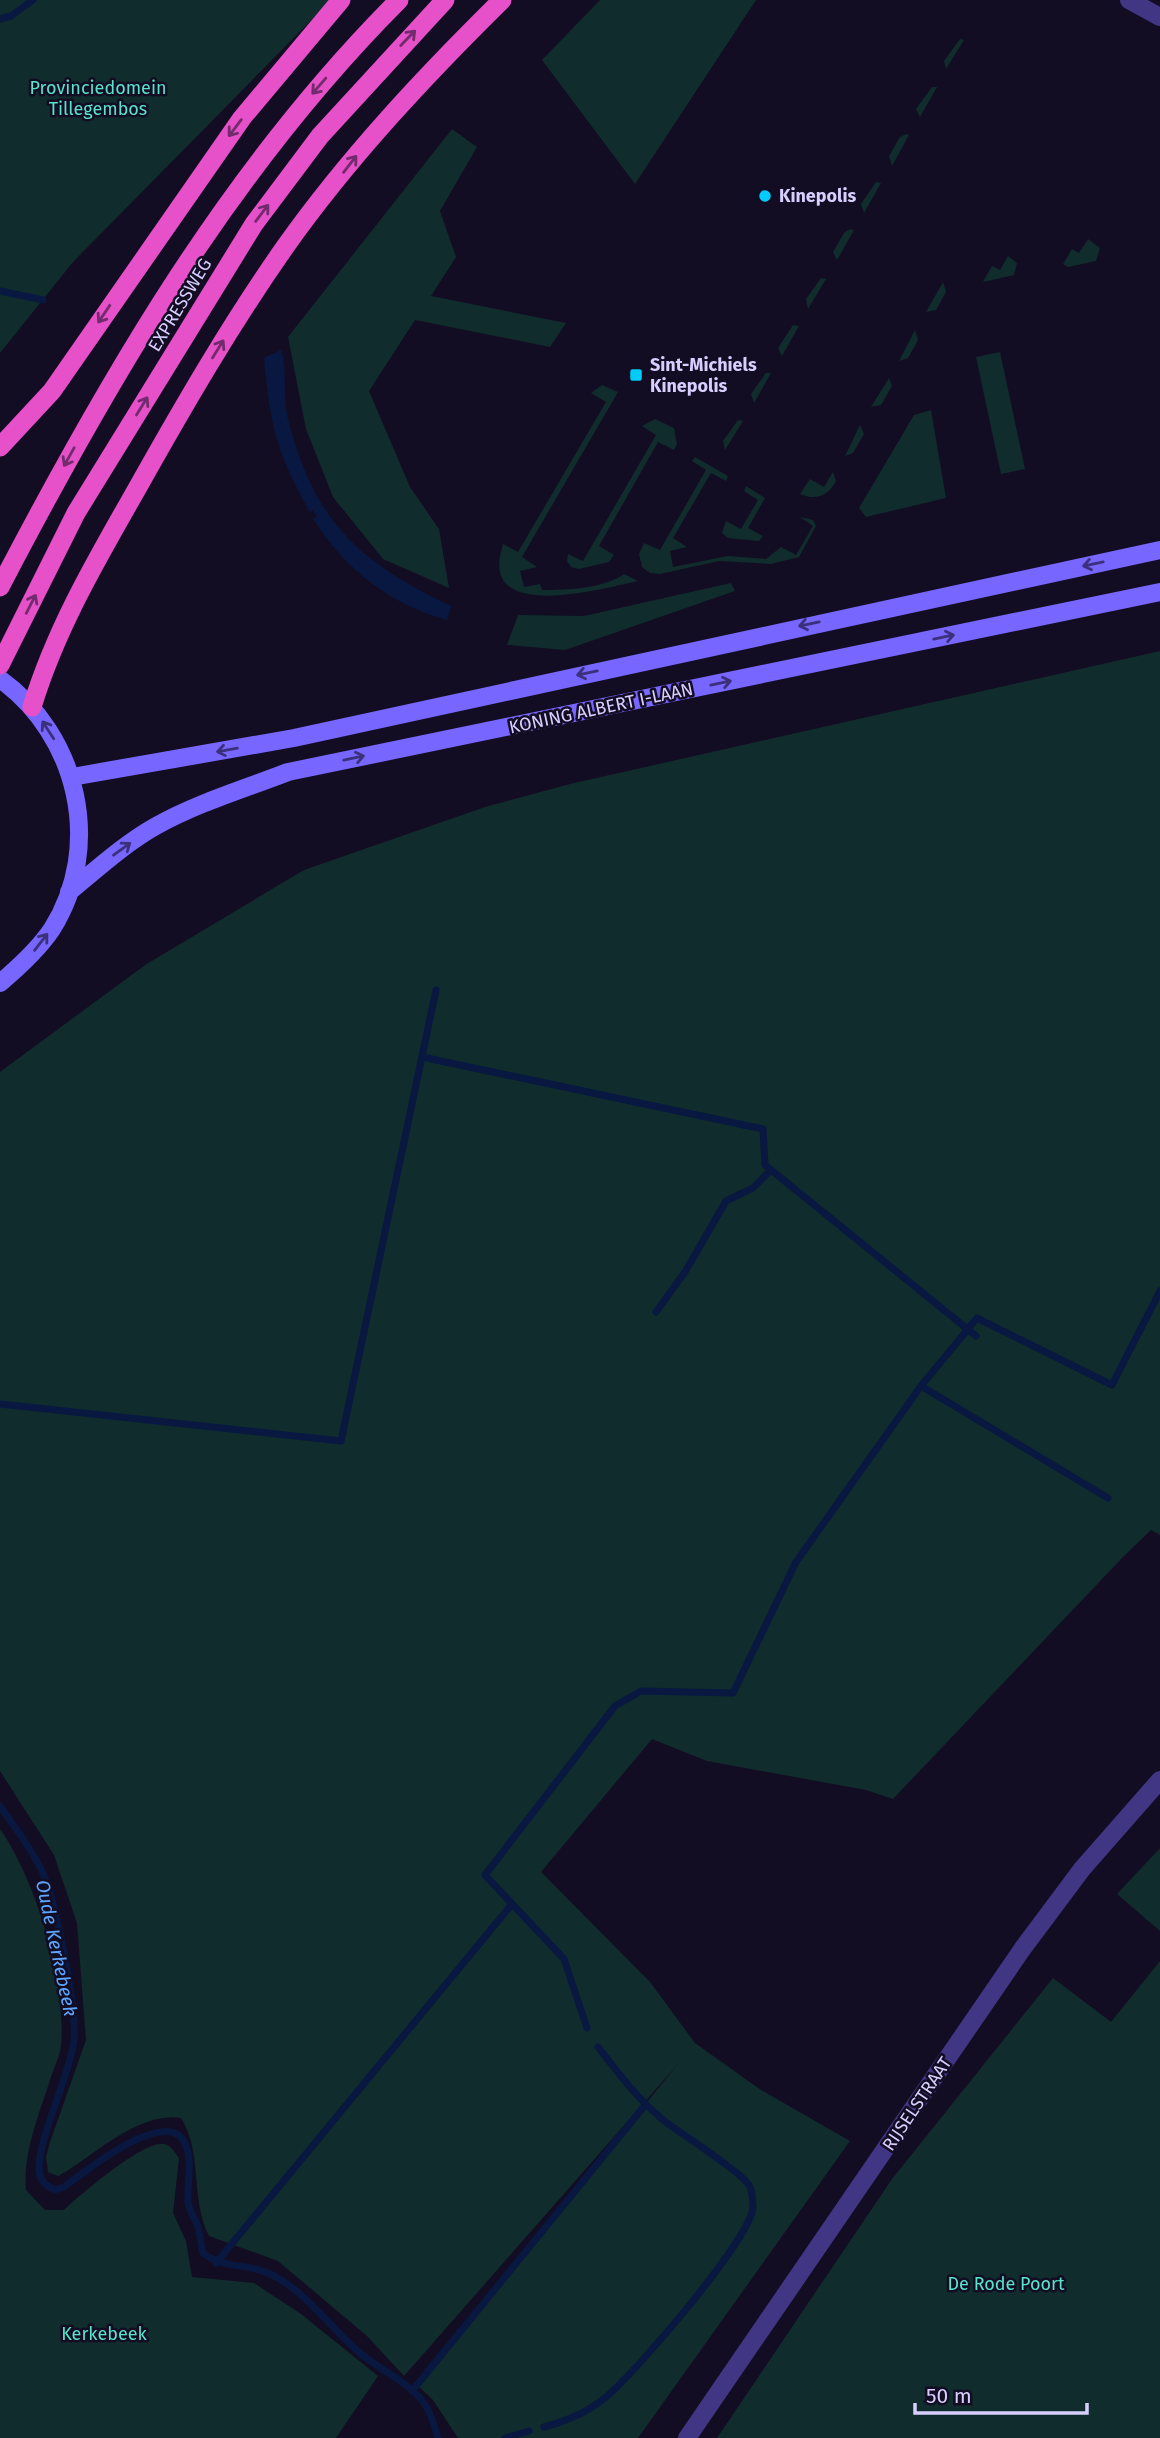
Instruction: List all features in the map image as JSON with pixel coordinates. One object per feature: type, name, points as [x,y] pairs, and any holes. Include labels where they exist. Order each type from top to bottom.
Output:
[{"type":"highway","points":[[0,447],[52,391],[242,118],[341,0]]},
{"type":"highway","name":"EXPRESSWEG","points":[[0,587],[89,419],[150,318],[227,203],[300,108],[399,0]]},
{"type":"highway","name":"EXPRESSWEG","points":[[0,665],[76,513],[254,224],[320,136],[445,0]]},
{"type":"highway","points":[[32,706],[45,664],[67,614],[195,385],[244,307],[286,245],[364,146],[429,73],[502,0]]},
{"type":"main road","name":"KONING ALBERT I-LAAN","points":[[72,777],[295,738],[1160,550]]},
{"type":"main road","name":"KONING ALBERT I-LAAN","points":[[69,892],[118,851],[156,826],[209,801],[288,772],[1160,593]]},
{"type":"main road","name":"KONING ALBERT I-LAAN","points":[[0,983],[27,960],[52,928],[69,892],[80,835],[72,777],[62,752],[32,706],[7,684]]},
{"type":"street","points":[[1129,0],[1160,17]]},
{"type":"street","name":"RIJSELSTRAAT","points":[[687,2438],[1023,1948],[1090,1860],[1160,1780]]},
{"type":"green space","name":"Provinciedomein Tillegembos","points":[[0,0],[331,0],[73,262],[0,353]]},
{"type":"green space","points":[[600,0],[756,0],[635,184],[542,60]]},
{"type":"green space","points":[[960,39],[964,40],[946,69],[944,61]]},
{"type":"green space","points":[[932,87],[937,87],[920,117],[916,109]]},
{"type":"green space","points":[[452,129],[477,147],[440,211],[456,257],[431,296],[566,323],[550,347],[415,320],[369,391],[410,487],[439,529],[449,588],[383,559],[333,497],[306,429],[288,337]]},
{"type":"green space","points":[[909,135],[892,166],[889,156],[900,137]]},
{"type":"green space","points":[[876,182],[881,183],[864,213],[861,204]]},
{"type":"green space","points":[[850,229],[854,230],[837,260],[833,252],[844,233]]},
{"type":"green space","points":[[1088,239],[1100,248],[1096,261],[1068,267],[1063,264],[1072,249],[1079,253]]},
{"type":"green space","points":[[1008,256],[1017,263],[1014,275],[983,282],[992,266],[1000,270]]},
{"type":"green space","points":[[821,278],[826,279],[808,309],[806,299]]},
{"type":"green space","points":[[943,282],[946,292],[936,310],[926,312]]},
{"type":"green space","points":[[793,325],[799,326],[782,356],[778,348]]},
{"type":"green space","points":[[915,330],[918,340],[908,358],[899,361]]},
{"type":"green space","points":[[1000,352],[1025,469],[1001,474],[976,357]]},
{"type":"green space","points":[[766,373],[771,373],[754,403],[751,394]]},
{"type":"green space","points":[[889,378],[892,386],[881,405],[871,407]]},
{"type":"green space","points":[[602,385],[618,392],[522,557],[537,567],[520,571],[524,587],[540,584],[542,590],[595,586],[624,574],[638,581],[574,594],[526,594],[509,586],[500,572],[503,544],[518,552],[606,402],[591,393]]},
{"type":"green space","points":[[931,410],[946,498],[866,517],[859,508],[914,415]]},
{"type":"green space","points":[[655,419],[674,428],[677,444],[674,450],[658,442],[599,546],[614,555],[609,562],[579,569],[571,567],[567,561],[568,554],[583,561],[656,435],[642,426]]},
{"type":"green space","points":[[738,420],[743,421],[725,450],[723,441]]},
{"type":"green space","points":[[860,425],[864,434],[853,453],[845,456]]},
{"type":"green space","points":[[695,457],[728,476],[726,481],[711,473],[673,538],[687,547],[670,551],[673,567],[728,556],[766,559],[781,547],[796,555],[813,526],[800,517],[813,520],[816,526],[799,557],[771,564],[719,561],[660,574],[650,573],[642,567],[639,554],[644,543],[660,550],[706,470],[692,461]]},
{"type":"green space","points":[[833,472],[836,481],[825,494],[811,497],[800,494],[810,479],[824,487]]},
{"type":"green space","points":[[746,486],[765,498],[748,528],[763,536],[759,541],[728,538],[722,533],[726,521],[741,529],[758,500],[744,491]]},
{"type":"green space","points":[[731,583],[735,591],[565,650],[507,645],[518,615],[584,616]]},
{"type":"green space","points":[[1160,651],[1160,1535],[1151,1530],[1124,1556],[893,1799],[866,1790],[707,1761],[652,1739],[541,1872],[650,1982],[695,2043],[761,2090],[850,2141],[638,2438],[458,2438],[433,2400],[417,2385],[678,2064],[404,2376],[367,2336],[278,2261],[209,2236],[200,2206],[192,2146],[181,2118],[151,2121],[136,2127],[58,2176],[48,2172],[46,2157],[50,2142],[86,2040],[77,1923],[54,1855],[0,1771],[0,1072],[145,965],[304,870],[485,807],[570,784]]},
{"type":"green space","name":"Kerkebeek","points":[[0,1829],[26,1876],[37,1903],[54,1963],[62,2021],[59,2054],[29,2147],[26,2190],[45,2210],[64,2210],[97,2181],[128,2159],[155,2145],[169,2146],[179,2158],[173,2213],[186,2241],[192,2277],[254,2283],[301,2314],[378,2376],[336,2438],[0,2438]]},
{"type":"green space","points":[[1160,1848],[1160,1931],[1117,1894]]},
{"type":"green space","name":"De Rode Poort","points":[[1160,1961],[1160,2438],[717,2438],[892,2179],[1053,1978],[1111,2022]]},
{"type":"water","points":[[281,350],[288,419],[299,455],[327,512],[345,535],[366,555],[390,573],[451,606],[447,620],[407,605],[371,583],[340,554],[313,519],[317,517],[313,510],[310,512],[289,472],[272,421],[264,358]]},
{"type":"waterway","points":[[0,19],[11,16],[33,0]]},
{"type":"waterway","points":[[0,291],[43,300]]},
{"type":"waterway","points":[[0,1404],[341,1441],[436,990]]},
{"type":"waterway","points":[[422,1057],[763,1129],[765,1165],[976,1336]]},
{"type":"waterway","points":[[656,1312],[685,1272],[726,1201],[753,1188],[771,1170]]},
{"type":"waterway","points":[[1108,1498],[921,1386],[977,1318],[1112,1385],[1160,1291]]},
{"type":"waterway","points":[[587,2028],[564,1959],[485,1875],[615,1706],[641,1691],[733,1693],[796,1562],[921,1386]]},
{"type":"waterway","name":"Oude Kerkebeek","points":[[0,1806],[32,1853],[47,1884],[61,1939],[73,2008],[74,2041],[42,2148],[39,2164],[42,2181],[55,2190],[64,2187],[124,2146],[161,2132],[175,2133],[185,2143],[187,2150],[188,2202],[198,2227],[203,2253],[227,2264],[268,2273],[294,2289],[361,2354],[418,2396],[429,2411],[438,2438]]},
{"type":"waterway","points":[[216,2263],[512,1904]]},
{"type":"waterway","points":[[544,2427],[585,2412],[620,2383],[689,2306],[712,2276],[747,2225],[753,2208],[751,2189],[745,2181],[653,2111],[598,2047]]},
{"type":"waterway","points":[[412,2391],[646,2104]]},
{"type":"waterway","points":[[505,2438],[529,2431]]},
{"type":"place","name":"Kinepolis","points":[[765,196]]},
{"type":"place","name":"Sint-Michiels Kinepolis","points":[[636,375]]}]
